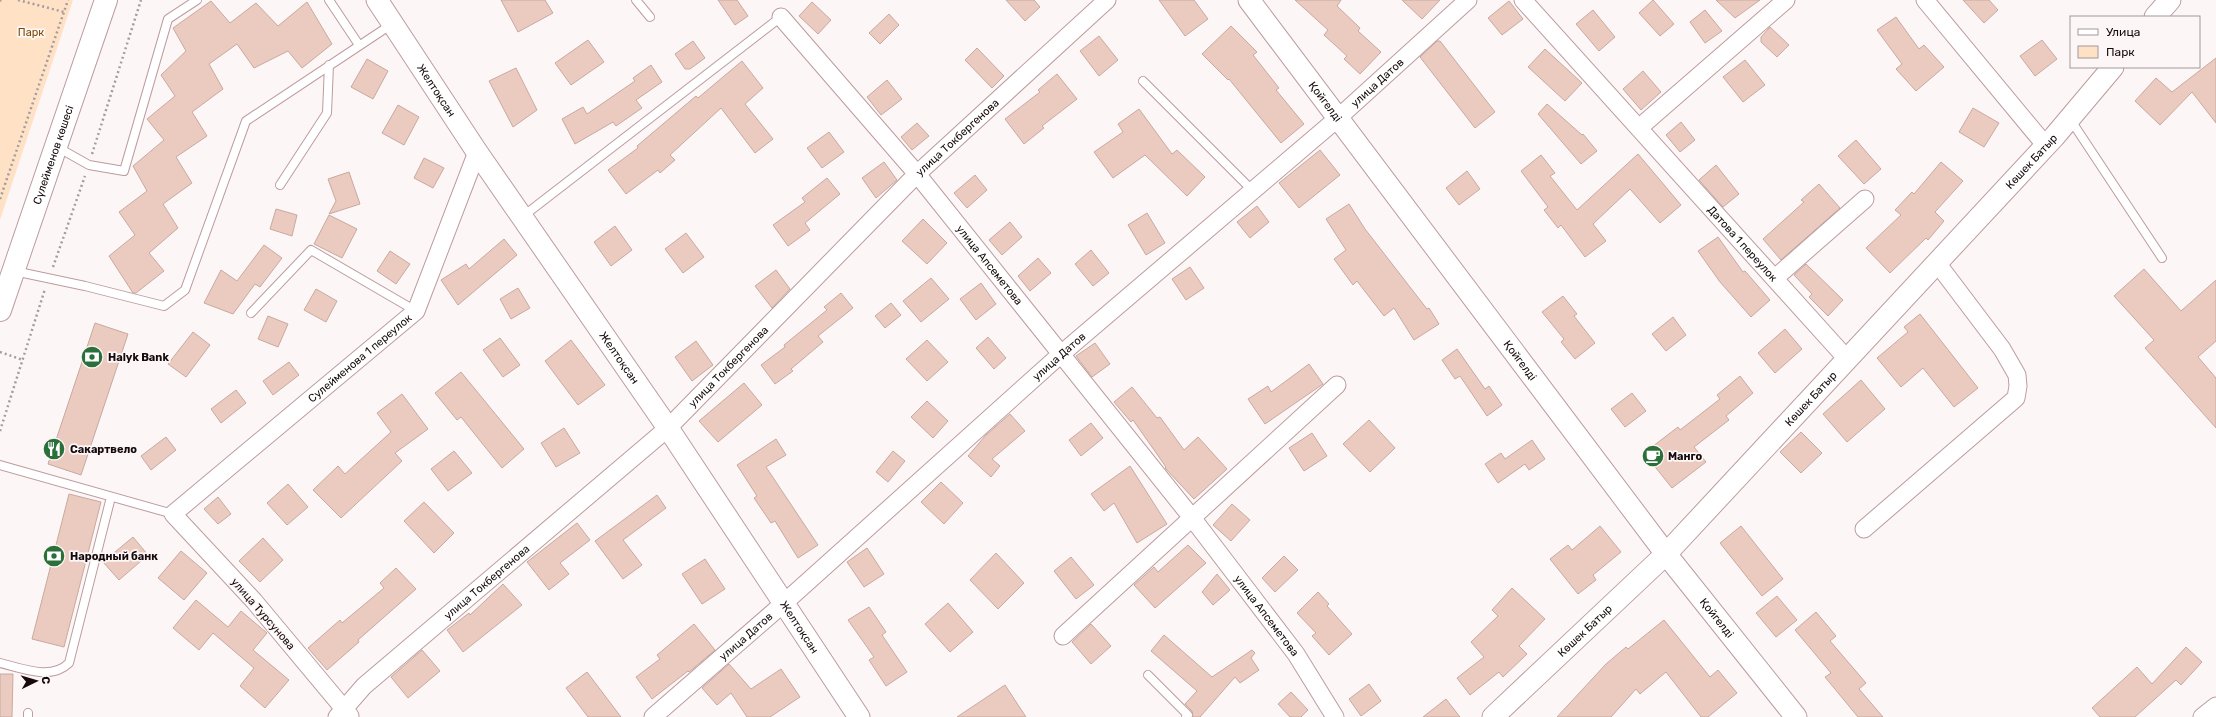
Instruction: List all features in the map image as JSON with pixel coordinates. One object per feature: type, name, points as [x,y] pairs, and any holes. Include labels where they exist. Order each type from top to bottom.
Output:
[{"type":"main road","name":"Сүлейменов көшесі","points":[[0,310],[106,0]]},
{"type":"street","name":"Желтоқсан","points":[[377,0],[477,152],[668,428],[859,717]]},
{"type":"street","name":"улица Токбергенова","points":[[344,714],[364,686],[668,428],[917,174],[1107,0]]},
{"type":"street","name":"Қойгелді","points":[[1249,0],[1666,554],[1796,717]]},
{"type":"street","name":"улица Датов","points":[[653,717],[784,604],[1060,355],[1338,118],[1468,0]]},
{"type":"street","name":"Датова 1 переулок","points":[[1523,0],[1847,359]]},
{"type":"street","points":[[1640,128],[1786,0]]},
{"type":"street","points":[[1925,0],[2046,146]]},
{"type":"street","points":[[2156,16],[2170,0]]},
{"type":"street","name":"улица Апсеметова","points":[[781,17],[917,174],[1060,355],[1193,519],[1296,654],[1335,717]]},
{"type":"street","name":"Көшек Батыр","points":[[1494,717],[1666,554],[2046,146],[2112,68]]},
{"type":"street","name":"Сулейменова 1 переулок","points":[[173,514],[416,311],[477,152]]},
{"type":"street","points":[[1775,278],[1865,199]]},
{"type":"street","points":[[1864,530],[2016,398],[2018,386],[2017,375],[2002,349],[1937,263]]},
{"type":"street","points":[[1063,636],[1193,519],[1337,385]]},
{"type":"street","name":"улица Турсунова","points":[[173,514],[254,601],[344,714]]},
{"type":"street","points":[[2202,717],[2216,706]]},
{"type":"lane","points":[[56,146],[89,165],[124,171],[168,19],[197,0]]},
{"type":"lane","points":[[329,0],[360,45]]},
{"type":"lane","points":[[636,0],[650,17]]},
{"type":"lane","points":[[522,217],[781,17]]},
{"type":"lane","points":[[14,271],[164,306],[185,290],[246,121],[392,24]]},
{"type":"lane","points":[[280,185],[327,113],[329,65]]},
{"type":"lane","points":[[1143,81],[1253,191]]},
{"type":"lane","points":[[2069,118],[2162,258]]},
{"type":"lane","points":[[251,313],[311,250],[416,311]]},
{"type":"lane","points":[[0,465],[173,514]]},
{"type":"lane","points":[[0,663],[47,673],[62,670],[69,663],[111,497]]},
{"type":"lane","points":[[1148,675],[1188,715],[1186,717]]},
{"type":"path","points":[[18,0],[64,12]]},
{"type":"path","points":[[0,199],[68,0]]},
{"type":"path","points":[[0,431],[49,278],[89,165],[141,0]]},
{"type":"path","points":[[0,352],[23,360]]},
{"type":"green space","name":"Парк","points":[[0,0],[73,0],[0,220]]},
{"type":"building","points":[[501,0],[545,0],[553,13],[518,32]]},
{"type":"building","points":[[718,0],[737,0],[748,16],[735,25]]},
{"type":"building","points":[[1006,0],[1034,0],[1040,7],[1025,21]]},
{"type":"building","points":[[1159,0],[1194,0],[1208,19],[1185,36]]},
{"type":"building","points":[[1295,0],[1341,0],[1337,6],[1360,28],[1358,31],[1381,52],[1360,74],[1344,59],[1347,56],[1324,35],[1328,30]]},
{"type":"building","points":[[1402,0],[1440,0],[1422,19]]},
{"type":"building","points":[[1653,0],[1674,24],[1660,36],[1639,13]]},
{"type":"building","points":[[1716,0],[1760,0],[1735,18]]},
{"type":"building","points":[[1963,0],[1989,0],[1998,10],[1984,23]]},
{"type":"building","points":[[211,1],[230,23],[256,3],[278,26],[307,2],[332,44],[302,68],[288,51],[254,68],[237,44],[209,64],[223,89],[192,112],[207,136],[176,157],[192,183],[163,204],[178,228],[149,253],[164,271],[136,293],[133,293],[109,256],[135,235],[119,212],[147,191],[133,166],[164,140],[147,119],[175,96],[161,75],[186,51],[173,28]]},
{"type":"building","points":[[1509,1],[1523,19],[1502,35],[1488,18]]},
{"type":"building","points":[[812,2],[831,20],[818,34],[799,16]]},
{"type":"building","points":[[1593,10],[1615,37],[1599,51],[1576,24]]},
{"type":"building","points":[[1705,10],[1722,31],[1705,43],[1690,22]]},
{"type":"building","points":[[889,14],[899,25],[880,44],[869,33]]},
{"type":"building","points":[[1896,17],[1919,49],[1924,45],[1944,67],[1916,91],[1896,69],[1902,64],[1877,30]]},
{"type":"building","points":[[1231,26],[1257,52],[1253,55],[1279,88],[1276,90],[1304,124],[1281,143],[1229,79],[1228,80],[1202,54]]},
{"type":"building","points":[[1770,27],[1789,45],[1777,57],[1761,42],[1761,37]]},
{"type":"building","points":[[1099,36],[1118,60],[1099,76],[1080,51]]},
{"type":"building","points":[[588,40],[604,62],[571,85],[555,63]]},
{"type":"building","points":[[2042,40],[2057,59],[2035,76],[2020,56]]},
{"type":"building","points":[[693,41],[705,58],[690,69],[685,69],[675,54]]},
{"type":"building","points":[[1437,41],[1440,41],[1495,112],[1475,128],[1420,57]]},
{"type":"building","points":[[977,48],[1004,76],[992,88],[965,60]]},
{"type":"building","points":[[1545,49],[1582,83],[1565,101],[1528,67]]},
{"type":"building","points":[[2216,58],[2216,123],[2192,92],[2160,125],[2135,101],[2156,78],[2172,92]]},
{"type":"building","points":[[367,59],[388,71],[373,99],[351,87]]},
{"type":"building","points":[[1745,60],[1765,85],[1743,102],[1723,77]]},
{"type":"building","points":[[742,61],[763,88],[745,104],[773,139],[755,153],[721,108],[670,155],[675,160],[660,173],[658,170],[626,194],[608,170],[638,148],[637,146],[696,96],[698,98]]},
{"type":"building","points":[[651,65],[662,82],[636,100],[642,108],[616,126],[613,122],[575,144],[562,119],[583,107],[587,114],[635,81],[633,78]]},
{"type":"building","points":[[516,68],[537,110],[513,127],[489,81]]},
{"type":"building","points":[[1643,71],[1661,92],[1641,110],[1623,89]]},
{"type":"building","points":[[1057,74],[1077,99],[1042,126],[1044,128],[1024,144],[1005,119],[1040,92],[1038,90]]},
{"type":"building","points":[[887,80],[902,99],[881,115],[867,97]]},
{"type":"building","points":[[1547,104],[1582,135],[1583,134],[1597,151],[1581,164],[1538,114]]},
{"type":"building","points":[[398,105],[419,117],[404,145],[382,133]]},
{"type":"building","points":[[1973,108],[1999,123],[1984,147],[1959,132]]},
{"type":"building","points":[[1139,109],[1172,154],[1177,150],[1205,177],[1187,196],[1145,155],[1113,178],[1094,152],[1123,132],[1118,124]]},
{"type":"building","points":[[1681,122],[1695,140],[1680,152],[1666,135]]},
{"type":"building","points":[[917,123],[929,136],[912,150],[901,137]]},
{"type":"building","points":[[829,132],[844,152],[822,168],[807,148]]},
{"type":"building","points":[[1856,140],[1881,169],[1864,184],[1838,156]]},
{"type":"building","points":[[1320,150],[1340,175],[1299,208],[1279,183]]},
{"type":"building","points":[[1638,154],[1681,205],[1660,223],[1630,189],[1593,224],[1606,241],[1585,257],[1561,225],[1558,228],[1544,210],[1548,207],[1521,171],[1541,155],[1555,173],[1550,176],[1577,210]]},
{"type":"building","points":[[424,158],[444,168],[433,188],[414,178]]},
{"type":"building","points":[[884,162],[897,180],[876,198],[862,178]]},
{"type":"building","points":[[1941,162],[1963,181],[1935,212],[1944,221],[1928,240],[1926,238],[1890,273],[1866,248],[1901,215],[1895,210],[1912,192],[1914,194]]},
{"type":"building","points":[[1716,165],[1739,194],[1723,207],[1699,180]]},
{"type":"building","points":[[1467,171],[1480,189],[1459,205],[1446,188]]},
{"type":"building","points":[[349,172],[360,204],[329,214],[336,201],[328,179]]},
{"type":"building","points":[[975,175],[987,190],[967,208],[954,193]]},
{"type":"building","points":[[827,178],[840,194],[805,223],[810,230],[788,246],[773,225],[805,202],[802,198]]},
{"type":"building","points":[[1819,184],[1840,208],[1781,260],[1763,239],[1804,202],[1801,200]]},
{"type":"building","points":[[1349,204],[1365,229],[1427,309],[1429,308],[1439,324],[1414,340],[1394,308],[1384,316],[1357,281],[1353,285],[1334,259],[1346,250],[1326,219]]},
{"type":"building","points":[[1257,206],[1269,222],[1250,238],[1237,222]]},
{"type":"building","points":[[276,209],[297,215],[292,236],[270,229]]},
{"type":"building","points":[[1147,213],[1165,243],[1146,255],[1128,225]]},
{"type":"building","points":[[329,215],[357,229],[342,258],[314,244]]},
{"type":"building","points":[[923,219],[947,243],[927,264],[902,241]]},
{"type":"building","points":[[1010,222],[1022,237],[1002,255],[989,240]]},
{"type":"building","points":[[615,226],[632,250],[611,266],[594,242]]},
{"type":"building","points":[[686,233],[704,257],[683,273],[665,249]]},
{"type":"building","points":[[1718,237],[1743,272],[1745,271],[1770,300],[1751,317],[1720,282],[1698,251]]},
{"type":"building","points":[[504,239],[517,255],[458,305],[441,280],[466,264],[469,269]]},
{"type":"building","points":[[264,245],[282,258],[260,287],[255,284],[233,314],[204,303],[221,270],[237,281]]},
{"type":"building","points":[[1091,250],[1109,273],[1093,286],[1075,264]]},
{"type":"building","points":[[390,251],[410,264],[396,284],[377,271]]},
{"type":"building","points":[[1038,258],[1051,273],[1030,291],[1018,276]]},
{"type":"building","points":[[1806,264],[1843,300],[1828,316],[1809,297],[1812,294],[1794,275]]},
{"type":"building","points":[[1190,267],[1204,288],[1186,300],[1172,279]]},
{"type":"building","points":[[2144,269],[2181,311],[2216,280],[2216,341],[2198,357],[2216,378],[2216,428],[2145,348],[2154,340],[2114,296]]},
{"type":"building","points":[[776,270],[790,289],[772,308],[755,286]]},
{"type":"building","points":[[931,278],[949,299],[921,322],[903,301]]},
{"type":"building","points":[[981,283],[996,304],[976,320],[960,299]]},
{"type":"building","points":[[518,288],[530,308],[511,319],[500,299]]},
{"type":"building","points":[[316,289],[337,301],[326,322],[304,310]]},
{"type":"building","points":[[841,293],[853,308],[818,336],[823,342],[791,369],[793,371],[775,384],[761,365],[785,347],[784,345],[827,310],[824,307]]},
{"type":"building","points":[[1563,296],[1577,314],[1574,316],[1595,343],[1575,359],[1561,342],[1564,339],[1542,312]]},
{"type":"building","points":[[891,303],[901,315],[885,328],[875,316]]},
{"type":"building","points":[[1920,314],[1978,388],[1954,407],[1923,368],[1901,387],[1877,358],[1908,332],[1904,327]]},
{"type":"building","points":[[268,316],[288,324],[278,347],[258,339]]},
{"type":"building","points":[[1673,317],[1686,335],[1666,351],[1652,334]]},
{"type":"building","points":[[95,323],[128,334],[81,475],[48,464]]},
{"type":"building","points":[[1785,329],[1802,349],[1775,373],[1758,353]]},
{"type":"building","points":[[193,332],[210,345],[186,377],[168,364]]},
{"type":"building","points":[[988,337],[1006,358],[994,369],[976,348]]},
{"type":"building","points":[[500,338],[520,365],[503,377],[483,350]]},
{"type":"building","points":[[571,340],[605,385],[578,405],[545,361]]},
{"type":"building","points":[[927,340],[948,362],[927,381],[906,359]]},
{"type":"building","points":[[696,341],[713,365],[692,381],[675,357]]},
{"type":"building","points":[[1095,343],[1110,364],[1092,377],[1076,356]]},
{"type":"building","points":[[1457,349],[1485,389],[1489,386],[1502,405],[1487,416],[1460,376],[1455,379],[1442,360]]},
{"type":"building","points":[[289,362],[299,375],[273,395],[263,381]]},
{"type":"building","points":[[1309,364],[1323,384],[1265,424],[1248,399],[1268,386],[1271,392]]},
{"type":"building","points":[[461,372],[524,449],[502,468],[461,417],[457,420],[435,393]]},
{"type":"building","points":[[1740,376],[1753,393],[1726,416],[1729,420],[1694,447],[1706,462],[1672,488],[1644,453],[1678,427],[1680,430],[1720,399],[1717,395]]},
{"type":"building","points":[[1861,380],[1885,409],[1847,442],[1823,414]]},
{"type":"building","points":[[744,383],[762,405],[718,442],[699,421]]},
{"type":"building","points":[[1132,387],[1157,418],[1160,417],[1184,450],[1198,437],[1227,469],[1194,499],[1165,468],[1166,467],[1133,420],[1131,422],[1114,402]]},
{"type":"building","points":[[236,390],[246,403],[221,423],[211,409]]},
{"type":"building","points":[[1632,393],[1646,411],[1625,427],[1611,409]]},
{"type":"building","points":[[402,394],[428,429],[395,453],[402,461],[341,518],[313,490],[338,466],[345,474],[391,432],[377,413]]},
{"type":"building","points":[[927,401],[948,421],[933,438],[911,417]]},
{"type":"building","points":[[1010,414],[1025,431],[992,459],[1000,466],[991,477],[968,456],[986,435]]},
{"type":"building","points":[[1369,420],[1395,448],[1370,472],[1343,444]]},
{"type":"building","points":[[1091,423],[1103,438],[1081,456],[1069,440]]},
{"type":"building","points":[[564,428],[580,453],[556,467],[541,443]]},
{"type":"building","points":[[1801,432],[1822,453],[1801,473],[1780,452]]},
{"type":"building","points":[[1312,433],[1327,456],[1304,471],[1289,448]]},
{"type":"building","points":[[166,437],[176,450],[151,470],[141,456]]},
{"type":"building","points":[[776,439],[786,455],[766,467],[818,545],[798,558],[775,521],[771,523],[754,498],[757,496],[737,465]]},
{"type":"building","points":[[1532,440],[1545,459],[1529,470],[1525,464],[1498,483],[1485,464],[1501,453],[1505,459]]},
{"type":"building","points":[[454,451],[472,473],[448,491],[431,469]]},
{"type":"building","points":[[893,451],[905,461],[888,482],[876,472]]},
{"type":"building","points":[[1130,466],[1167,524],[1137,543],[1114,503],[1104,511],[1091,494]]},
{"type":"building","points":[[941,482],[963,503],[944,524],[921,502]]},
{"type":"building","points":[[288,484],[308,507],[287,525],[267,503]]},
{"type":"building","points":[[69,494],[101,502],[64,647],[32,639]]},
{"type":"building","points":[[657,495],[666,508],[623,540],[642,565],[623,579],[595,541]]},
{"type":"building","points":[[218,497],[231,514],[218,524],[204,509]]},
{"type":"building","points":[[424,502],[454,533],[434,553],[404,521]]},
{"type":"building","points":[[1232,504],[1250,520],[1231,541],[1213,525]]},
{"type":"building","points":[[577,523],[590,540],[560,563],[569,574],[549,590],[527,562]]},
{"type":"building","points":[[1600,526],[1621,552],[1593,575],[1596,580],[1578,594],[1550,559],[1568,545],[1572,550]]},
{"type":"building","points":[[1741,526],[1783,579],[1762,596],[1720,543]]},
{"type":"building","points":[[133,537],[148,555],[119,580],[103,562]]},
{"type":"building","points":[[263,538],[283,560],[260,582],[239,561]]},
{"type":"building","points":[[1188,545],[1206,563],[1155,608],[1134,585],[1154,567],[1158,572]]},
{"type":"building","points":[[867,548],[884,574],[864,587],[847,562]]},
{"type":"building","points":[[181,551],[207,573],[184,600],[158,578]]},
{"type":"building","points":[[996,553],[1024,583],[998,609],[970,580]]},
{"type":"building","points":[[1284,556],[1298,570],[1275,592],[1262,578]]},
{"type":"building","points":[[1071,557],[1094,585],[1076,599],[1054,571]]},
{"type":"building","points":[[705,559],[725,589],[702,604],[682,574]]},
{"type":"building","points":[[396,568],[416,589],[358,640],[359,642],[327,670],[308,648],[340,620],[342,623],[384,588],[380,583]]},
{"type":"building","points":[[1217,574],[1230,590],[1213,605],[1202,592]]},
{"type":"building","points":[[503,584],[522,605],[463,652],[447,630],[469,613],[470,615]]},
{"type":"building","points":[[1512,588],[1545,619],[1519,646],[1527,654],[1503,677],[1499,672],[1470,695],[1457,678],[1484,657],[1471,642],[1498,616],[1492,610]]},
{"type":"building","points":[[1318,592],[1329,604],[1327,606],[1352,634],[1329,655],[1312,636],[1316,633],[1297,613]]},
{"type":"building","points":[[1777,596],[1797,620],[1776,637],[1756,613]]},
{"type":"building","points":[[196,600],[228,627],[241,611],[267,633],[253,650],[289,680],[265,708],[240,686],[254,668],[213,633],[199,650],[173,628]]},
{"type":"building","points":[[948,603],[973,632],[950,652],[925,624]]},
{"type":"building","points":[[869,607],[886,632],[882,635],[907,672],[886,686],[869,660],[874,657],[848,620]]},
{"type":"building","points":[[1816,612],[1836,636],[1830,641],[1866,683],[1859,689],[1883,717],[1858,717],[1825,677],[1831,673],[1795,630]]},
{"type":"building","points":[[1664,620],[1710,677],[1718,670],[1737,693],[1708,717],[1701,717],[1666,672],[1640,694],[1636,689],[1611,717],[1557,717],[1606,664],[1626,647],[1628,649]]},
{"type":"building","points":[[694,624],[715,650],[689,672],[688,671],[652,699],[636,677],[660,659],[657,655]]},
{"type":"building","points":[[1091,624],[1111,646],[1091,664],[1072,642]]},
{"type":"building","points":[[1164,635],[1212,677],[1252,650],[1255,653],[1251,658],[1259,670],[1240,683],[1235,677],[1200,717],[1193,717],[1192,711],[1185,704],[1197,691],[1151,651]]},
{"type":"building","points":[[2186,647],[2202,662],[2181,685],[2176,680],[2135,717],[2100,717],[2092,708],[2137,667],[2152,684]]},
{"type":"building","points":[[422,650],[440,671],[408,698],[391,677]]},
{"type":"building","points":[[729,664],[751,689],[781,669],[800,697],[770,717],[747,717],[731,693],[717,705],[702,688]]},
{"type":"building","points":[[587,672],[621,717],[588,717],[566,688]]},
{"type":"building","points":[[0,674],[13,674],[12,717],[0,717]]},
{"type":"building","points":[[1369,684],[1381,701],[1361,716],[1349,699]]},
{"type":"building","points":[[1005,685],[1026,717],[957,717]]},
{"type":"building","points":[[1291,692],[1308,710],[1301,717],[1290,717],[1278,704]]},
{"type":"building","points":[[1446,699],[1460,717],[1423,717]]},
{"type":"place","name":"Halyk Bank","points":[[92,357]]},
{"type":"place","name":"Сакартвело","points":[[54,449]]},
{"type":"place","name":"Манго","points":[[1653,456]]},
{"type":"place","name":"Народный банк","points":[[54,556]]}]
